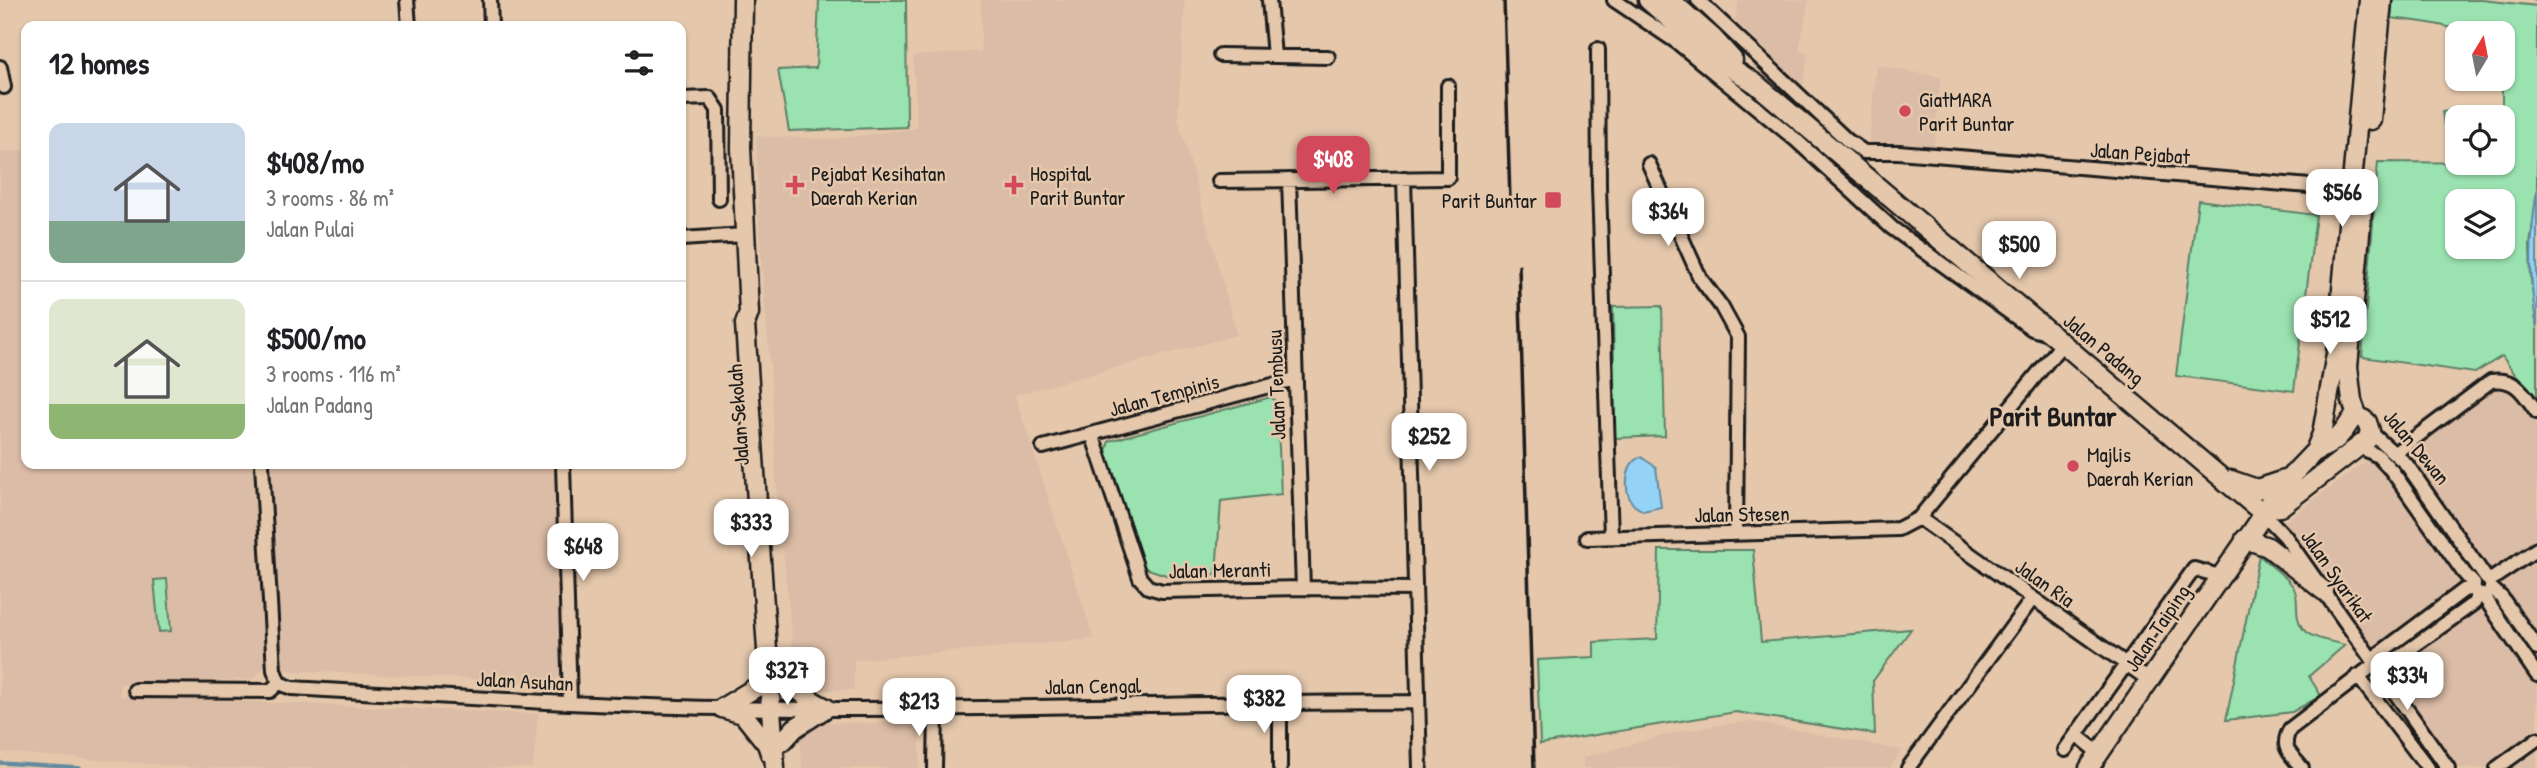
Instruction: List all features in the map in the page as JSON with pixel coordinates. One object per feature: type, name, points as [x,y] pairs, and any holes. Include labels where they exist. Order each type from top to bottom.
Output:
[{"type":"street","points":[[407,0],[409,21]]},
{"type":"street","points":[[490,0],[491,21]]},
{"type":"street","name":"Jalan Sekolah","points":[[743,0],[741,148],[749,313],[756,324],[778,767]]},
{"type":"street","points":[[1269,0],[1274,56]]},
{"type":"street","points":[[1614,0],[1678,43],[1786,132],[1892,228],[2032,329],[2058,339],[1919,518]]},
{"type":"street","name":"Jalan Padang","points":[[1648,0],[1706,51],[1756,84],[2218,475],[2265,511]]},
{"type":"street","name":"Jalan Padang","points":[[1670,0],[1713,38],[1756,84]]},
{"type":"street","name":"Jalan Pejabat","points":[[1698,0],[1848,141],[1864,152],[1912,153],[2359,190]]},
{"type":"street","name":"Jalan Dewan","points":[[2359,190],[2369,0]]},
{"type":"street","name":"Jalan Dewan","points":[[2382,0],[2351,271],[2349,387],[2357,415],[2367,422],[2370,431],[2385,448],[2395,453],[2407,465],[2482,586],[2502,598],[2537,648]]},
{"type":"street","points":[[1598,49],[1611,537]]},
{"type":"street","points":[[1220,55],[1328,57]]},
{"type":"street","points":[[1591,65],[1599,79]]},
{"type":"street","points":[[0,68],[4,87]]},
{"type":"street","points":[[1219,181],[1448,178],[1448,86]]},
{"type":"street","points":[[686,99],[710,98],[718,110],[719,199]]},
{"type":"street","points":[[1649,164],[1700,278],[1738,337],[1736,534]]},
{"type":"street","points":[[1404,178],[1420,768]]},
{"type":"street","name":"Jalan Tembusu","points":[[1289,180],[1303,588]]},
{"type":"street","points":[[686,239],[746,235]]},
{"type":"street","name":"Jalan Dewan","points":[[2315,451],[2322,435],[2351,271]]},
{"type":"street","name":"Jalan Tempinis","points":[[1043,447],[1295,379]]},
{"type":"street","points":[[2395,453],[2491,381],[2510,381],[2520,388],[2537,412]]},
{"type":"street","name":"Jalan Taiping","points":[[2094,761],[2265,511],[2271,497],[2315,451],[2330,445],[2344,432],[2357,415]]},
{"type":"street","name":"Jalan Taiping","points":[[2265,511],[2280,507],[2352,450],[2360,447],[2367,440],[2370,431]]},
{"type":"street","name":"Jalan Meranti","points":[[1092,434],[1140,578],[1148,587],[1162,591],[1415,589]]},
{"type":"street","points":[[2360,447],[2378,456],[2392,471],[2464,573],[2482,586],[2537,675]]},
{"type":"street","points":[[135,690],[270,691],[279,683],[274,670],[262,469]]},
{"type":"street","points":[[563,469],[570,703]]},
{"type":"street","points":[[2218,475],[2257,489],[2289,477]]},
{"type":"street","name":"Jalan Syarikat","points":[[2265,511],[2448,768]]},
{"type":"street","name":"Jalan Stesen","points":[[1587,538],[1898,529],[1919,518]]},
{"type":"street","name":"Jalan Ria","points":[[1919,518],[2149,680]]},
{"type":"street","points":[[2245,540],[2268,547],[2324,591]]},
{"type":"street","points":[[2298,763],[2285,748],[2285,738],[2290,729],[2375,664],[2385,667],[2474,603],[2482,586],[2537,549]]},
{"type":"street","points":[[2065,750],[2194,569],[2220,576]]},
{"type":"street","points":[[1908,768],[2032,598]]},
{"type":"street","points":[[722,708],[748,695],[765,682],[773,669],[810,701],[826,708]]},
{"type":"street","points":[[2358,677],[2428,768]]},
{"type":"street","name":"Jalan Asuhan","points":[[279,683],[292,688],[570,703],[775,708]]},
{"type":"street","points":[[1280,702],[1280,768]]},
{"type":"street","name":"Jalan Cengal","points":[[775,708],[1417,702]]},
{"type":"street","points":[[722,708],[743,715],[755,726],[778,767]]},
{"type":"street","name":"Jalan Sekolah","points":[[775,708],[783,741],[778,767]]},
{"type":"street","points":[[783,741],[795,728],[826,708]]},
{"type":"street","points":[[935,768],[936,708]]},
{"type":"street","points":[[2076,735],[2094,761]]},
{"type":"street","points":[[2497,768],[2537,739]]},
{"type":"shaded area","name":"Hospital Parit Buntar","points":[[981,0],[1185,0],[1178,118],[1237,335],[1015,395],[1094,639],[854,660],[854,690],[814,690],[802,683],[795,672],[776,479],[759,231],[756,136],[834,139],[917,128],[913,56],[981,51]]},
{"type":"shaded area","points":[[1739,0],[1809,0],[1799,51],[1808,53],[1803,87],[1735,20]]},
{"type":"shaded area","name":"GiatMARA Parit Buntar","points":[[1876,65],[1941,77],[1934,147],[1869,144]]},
{"type":"shaded area","points":[[21,150],[21,469],[258,469],[266,666],[253,679],[120,684],[120,696],[538,714],[533,768],[198,768],[0,752],[0,152]]},
{"type":"shaded area","points":[[2507,372],[2537,413],[2537,768],[2456,768],[2277,527],[2481,376]]},
{"type":"shaded area","points":[[271,469],[555,469],[566,670],[552,683],[281,670]]},
{"type":"shaded area","points":[[1748,721],[1902,750],[1890,768],[1583,768],[1583,757],[1682,731]]},
{"type":"shaded area","points":[[814,722],[914,724],[920,731],[920,768],[802,768],[800,735]]},
{"type":"green space","points":[[819,0],[906,0],[907,127],[789,131],[778,70],[816,68]]},
{"type":"green space","points":[[2393,0],[2482,0],[2537,6],[2537,191],[2530,245],[2537,328],[2537,405],[2502,356],[2475,373],[2362,357],[2378,162],[2445,163],[2445,175],[2515,175],[2515,105],[2502,105],[2502,91],[2515,91],[2515,21],[2445,21],[2445,26],[2391,18]]},
{"type":"green space","points":[[2198,200],[2316,215],[2294,391],[2176,376]]},
{"type":"green space","points":[[1662,306],[1665,436],[1615,438],[1613,307]]},
{"type":"green space","points":[[1271,397],[1277,403],[1281,494],[1221,501],[1216,574],[1169,576],[1145,568],[1106,451],[1109,441]]},
{"type":"green space","points":[[1659,550],[1753,550],[1761,642],[1911,629],[1873,681],[1875,734],[1736,712],[1540,744],[1537,660],[1594,657],[1594,642],[1657,639]]},
{"type":"green space","points":[[2259,555],[2293,587],[2300,625],[2305,631],[2318,638],[2345,645],[2309,676],[2321,696],[2292,712],[2226,720]]},
{"type":"green space","points":[[167,579],[171,631],[159,632],[154,580]]},
{"type":"water","points":[[2537,191],[2537,328],[2531,260]]},
{"type":"water","points":[[1641,457],[1656,467],[1661,507],[1643,511],[1633,504],[1627,485],[1632,465]]},
{"type":"waterway","points":[[0,763],[80,768]]},
{"type":"railway","points":[[1504,0],[1510,201]]},
{"type":"railway","points":[[1519,266],[1534,768]]},
{"type":"place","name":"GiatMARA Parit Buntar","points":[[1905,111]]},
{"type":"place","name":"Pejabat Kesihatan Daerah Kerian","points":[[795,185]]},
{"type":"place","name":"Hospital Parit Buntar","points":[[1014,185]]},
{"type":"place","name":"Parit Buntar","points":[[1553,200]]},
{"type":"place","name":"Majlis Daerah Kerian","points":[[2073,466]]},
{"type":"district","name":"Parit Buntar","points":[[2053,416]]}]
